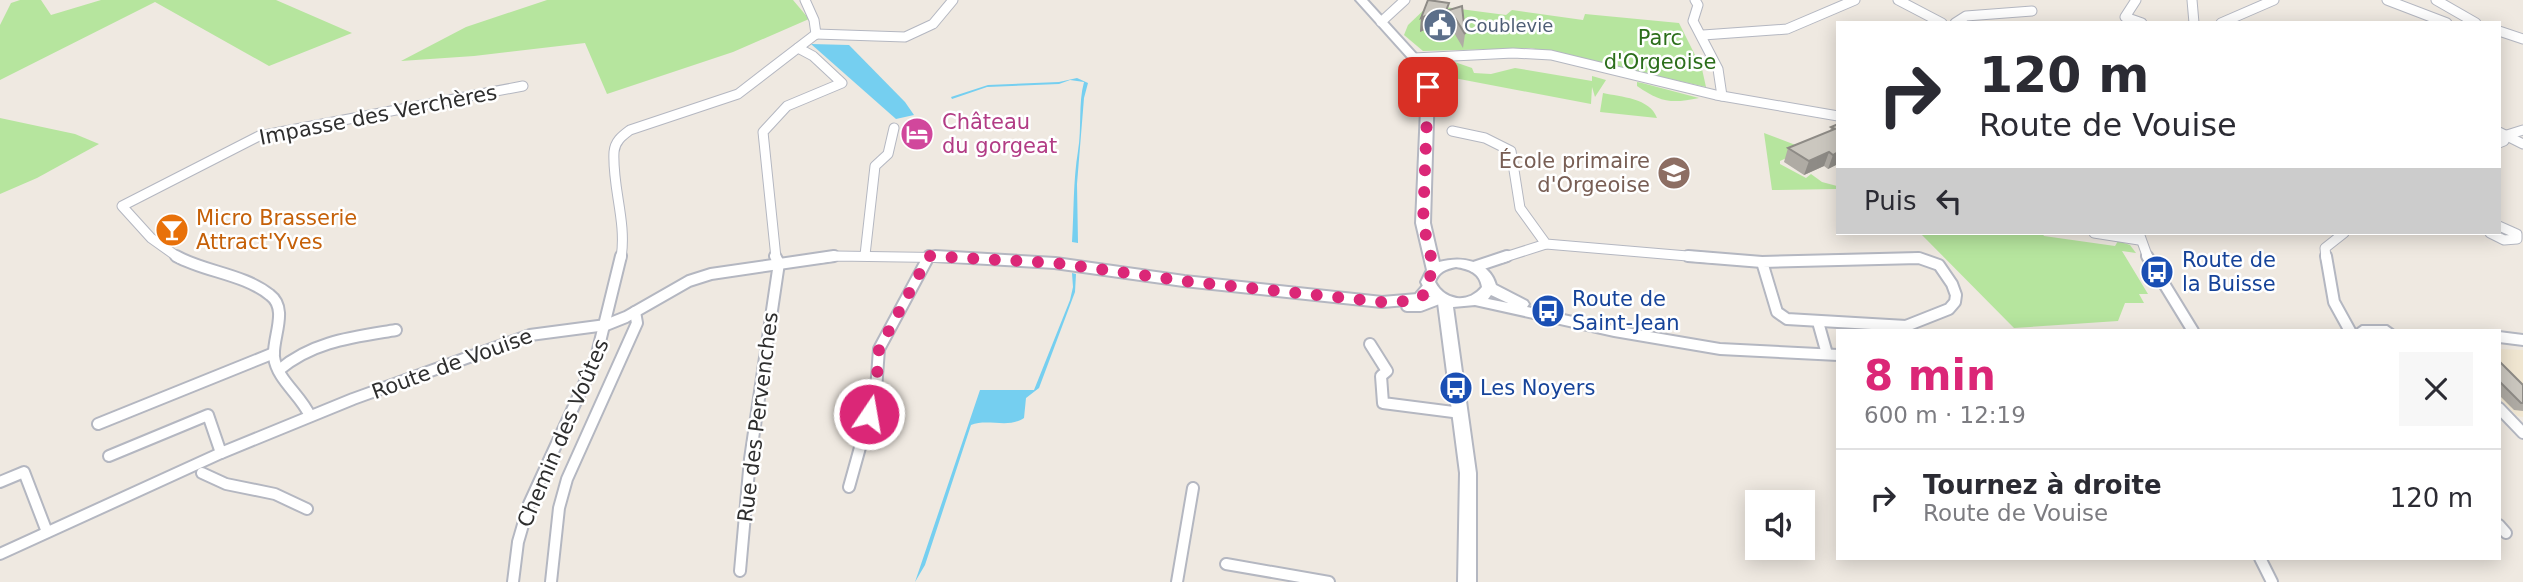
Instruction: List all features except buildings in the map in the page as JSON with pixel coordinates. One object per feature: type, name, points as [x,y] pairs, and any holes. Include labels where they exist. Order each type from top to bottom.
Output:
[{"type":"main road","points":[[1361,0],[1414,58],[1428,87],[1427,223],[1431,240],[1438,251],[1456,263],[1474,267],[1486,277],[1489,288],[1514,302],[1614,331]]},
{"type":"main road","points":[[1426,185],[1423,223],[1434,270]]},
{"type":"main road","points":[[1456,263],[1434,270],[1429,278],[1429,286],[1443,300],[1461,413],[1468,473],[1467,582]]},
{"type":"main road","points":[[1453,354],[1454,318],[1457,312],[1489,288]]},
{"type":"main road","points":[[1443,300],[1472,302],[1720,349],[1832,354]]},
{"type":"main road","points":[[2501,337],[2523,340]]},
{"type":"street","points":[[805,0],[814,20],[816,34],[905,37],[919,34],[940,18],[953,0]]},
{"type":"street","points":[[1381,22],[1405,0]]},
{"type":"street","points":[[1703,35],[1787,29],[1855,0]]},
{"type":"street","points":[[1898,0],[1938,21]]},
{"type":"street","points":[[2123,20],[2136,0]]},
{"type":"street","points":[[2192,0],[2194,21]]},
{"type":"street","points":[[2226,21],[2274,0]]},
{"type":"street","points":[[2387,0],[2442,21]]},
{"type":"street","points":[[2436,0],[2473,21]]},
{"type":"street","points":[[1696,2],[1693,21],[1703,35],[1724,87],[1722,96]]},
{"type":"street","points":[[1958,21],[1966,16],[2032,11]]},
{"type":"street","points":[[2501,32],[2523,39]]},
{"type":"street","name":"Chemin des Voûtes","points":[[513,582],[518,542],[529,504],[596,358],[606,325],[622,253],[614,150],[619,138],[637,127],[738,94],[816,34]]},
{"type":"street","points":[[779,263],[774,255],[763,132],[772,117],[789,104],[842,83],[813,56],[798,48]]},
{"type":"street","points":[[1414,58],[1513,53],[1551,55],[1722,96],[1836,116]]},
{"type":"street","name":"Impasse des Verchères","points":[[274,353],[279,309],[274,298],[262,288],[208,272],[167,251],[142,231],[122,206],[259,136],[523,86]]},
{"type":"street","points":[[865,255],[875,166],[888,153],[894,128]]},
{"type":"street","points":[[2503,133],[2523,130]]},
{"type":"street","points":[[1452,131],[1485,138],[1511,151],[1520,208],[1546,244]]},
{"type":"street","points":[[2503,133],[2523,144]]},
{"type":"street","points":[[2494,235],[2504,240],[2517,239],[2518,231],[2501,227]]},
{"type":"street","points":[[2341,235],[2325,247],[2332,291],[2341,321],[2348,329]]},
{"type":"street","points":[[2139,236],[2192,329]]},
{"type":"street","points":[[1474,267],[1546,244],[1762,262],[1919,258],[1939,265],[1956,295],[1949,309],[1906,326],[1787,319],[1777,312],[1762,262]]},
{"type":"street","name":"Route de Vouise","points":[[0,554],[221,453],[310,416],[530,334],[606,325],[689,281],[711,274],[779,263],[865,255],[929,256],[1055,263],[1184,281],[1420,306],[1443,300]]},
{"type":"street","points":[[849,487],[876,390],[879,349],[929,256]]},
{"type":"street","name":"Rue des Pervenches","points":[[740,572],[750,459],[779,263]]},
{"type":"street","name":"Route de Vouise","points":[[1382,302],[1418,299],[1429,286]]},
{"type":"street","points":[[551,582],[559,508],[567,479],[637,324],[635,312]]},
{"type":"street","points":[[1818,322],[1832,354]]},
{"type":"street","points":[[279,370],[296,356],[325,345],[396,330]]},
{"type":"street","points":[[1370,344],[1387,372],[1381,376],[1383,403],[1461,413]]},
{"type":"street","points":[[98,424],[274,353],[279,370],[310,416]]},
{"type":"street","points":[[2501,410],[2523,433]]},
{"type":"street","points":[[109,456],[208,415],[221,453]]},
{"type":"street","points":[[0,482],[24,472],[47,532]]},
{"type":"street","points":[[202,473],[226,484],[275,494],[307,509]]},
{"type":"street","points":[[1177,582],[1193,488]]},
{"type":"street","points":[[2261,560],[2272,582]]},
{"type":"street","points":[[1226,564],[1329,582]]},
{"type":"shaded area","points":[[2501,349],[2523,350],[2523,417],[2517,416],[2501,400]]},
{"type":"green space","points":[[41,0],[51,15],[101,0],[276,0],[352,33],[269,66],[155,2],[0,80],[0,25],[11,3]]},
{"type":"green space","points":[[547,0],[793,0],[809,19],[733,52],[607,94],[585,43],[474,56],[401,61],[466,27]]},
{"type":"green space","name":"Parc d'Orgeoise","points":[[1429,5],[1506,15],[1512,10],[1583,20],[1585,14],[1679,23],[1702,69],[1706,87],[1531,48],[1423,51],[1404,35],[1408,25]]},
{"type":"green space","points":[[1446,59],[1472,68],[1474,73],[1491,74],[1515,68],[1592,81],[1592,76],[1606,80],[1595,97],[1592,87],[1591,104],[1433,74],[1436,60]]},
{"type":"green space","points":[[1637,82],[1699,98],[1666,100],[1645,91],[1637,86]]},
{"type":"green space","points":[[1603,93],[1642,102],[1657,118],[1600,112]]},
{"type":"green space","points":[[0,118],[75,134],[99,144],[37,178],[0,194]]},
{"type":"green space","points":[[1764,133],[1806,149],[1780,161],[1780,164],[1806,178],[1811,174],[1822,182],[1836,186],[1836,189],[1772,190]]},
{"type":"green space","points":[[1922,235],[2043,235],[2115,246],[2118,241],[2130,245],[2136,253],[2122,251],[2148,294],[2139,294],[2144,303],[2125,303],[2118,321],[2014,328]]},
{"type":"water","points":[[811,44],[849,45],[905,102],[914,115],[896,119]]},
{"type":"water","points":[[1077,78],[1088,83],[1084,98],[1077,184],[1078,243],[1072,242],[1084,82],[1070,80],[1059,84],[987,87],[952,99],[951,97],[988,85],[1059,82]]},
{"type":"water","points":[[1072,273],[1076,274],[1075,292],[1039,388],[1026,398],[1024,418],[1011,423],[984,422],[971,425],[925,565],[915,582],[980,390],[1034,390],[1070,300]]},
{"type":"place","name":"Coublevie","points":[[1440,25]]},
{"type":"place","name":"Château du gorgeat","points":[[917,134]]},
{"type":"place","name":"École primaire d'Orgeoise","points":[[1674,173]]},
{"type":"place","name":"Micro Brasserie Attract'Yves","points":[[172,230]]},
{"type":"place","name":"Route de la Buisse","points":[[2157,272]]},
{"type":"place","name":"Route de Saint-Jean","points":[[1548,311]]},
{"type":"place","name":"Les Noyers","points":[[1456,388]]},
{"type":"route","points":[[869,414],[876,390],[879,349],[929,256],[1055,263],[1184,281],[1382,302],[1418,299],[1426,293],[1434,270],[1423,223],[1427,175],[1428,87]]}]
